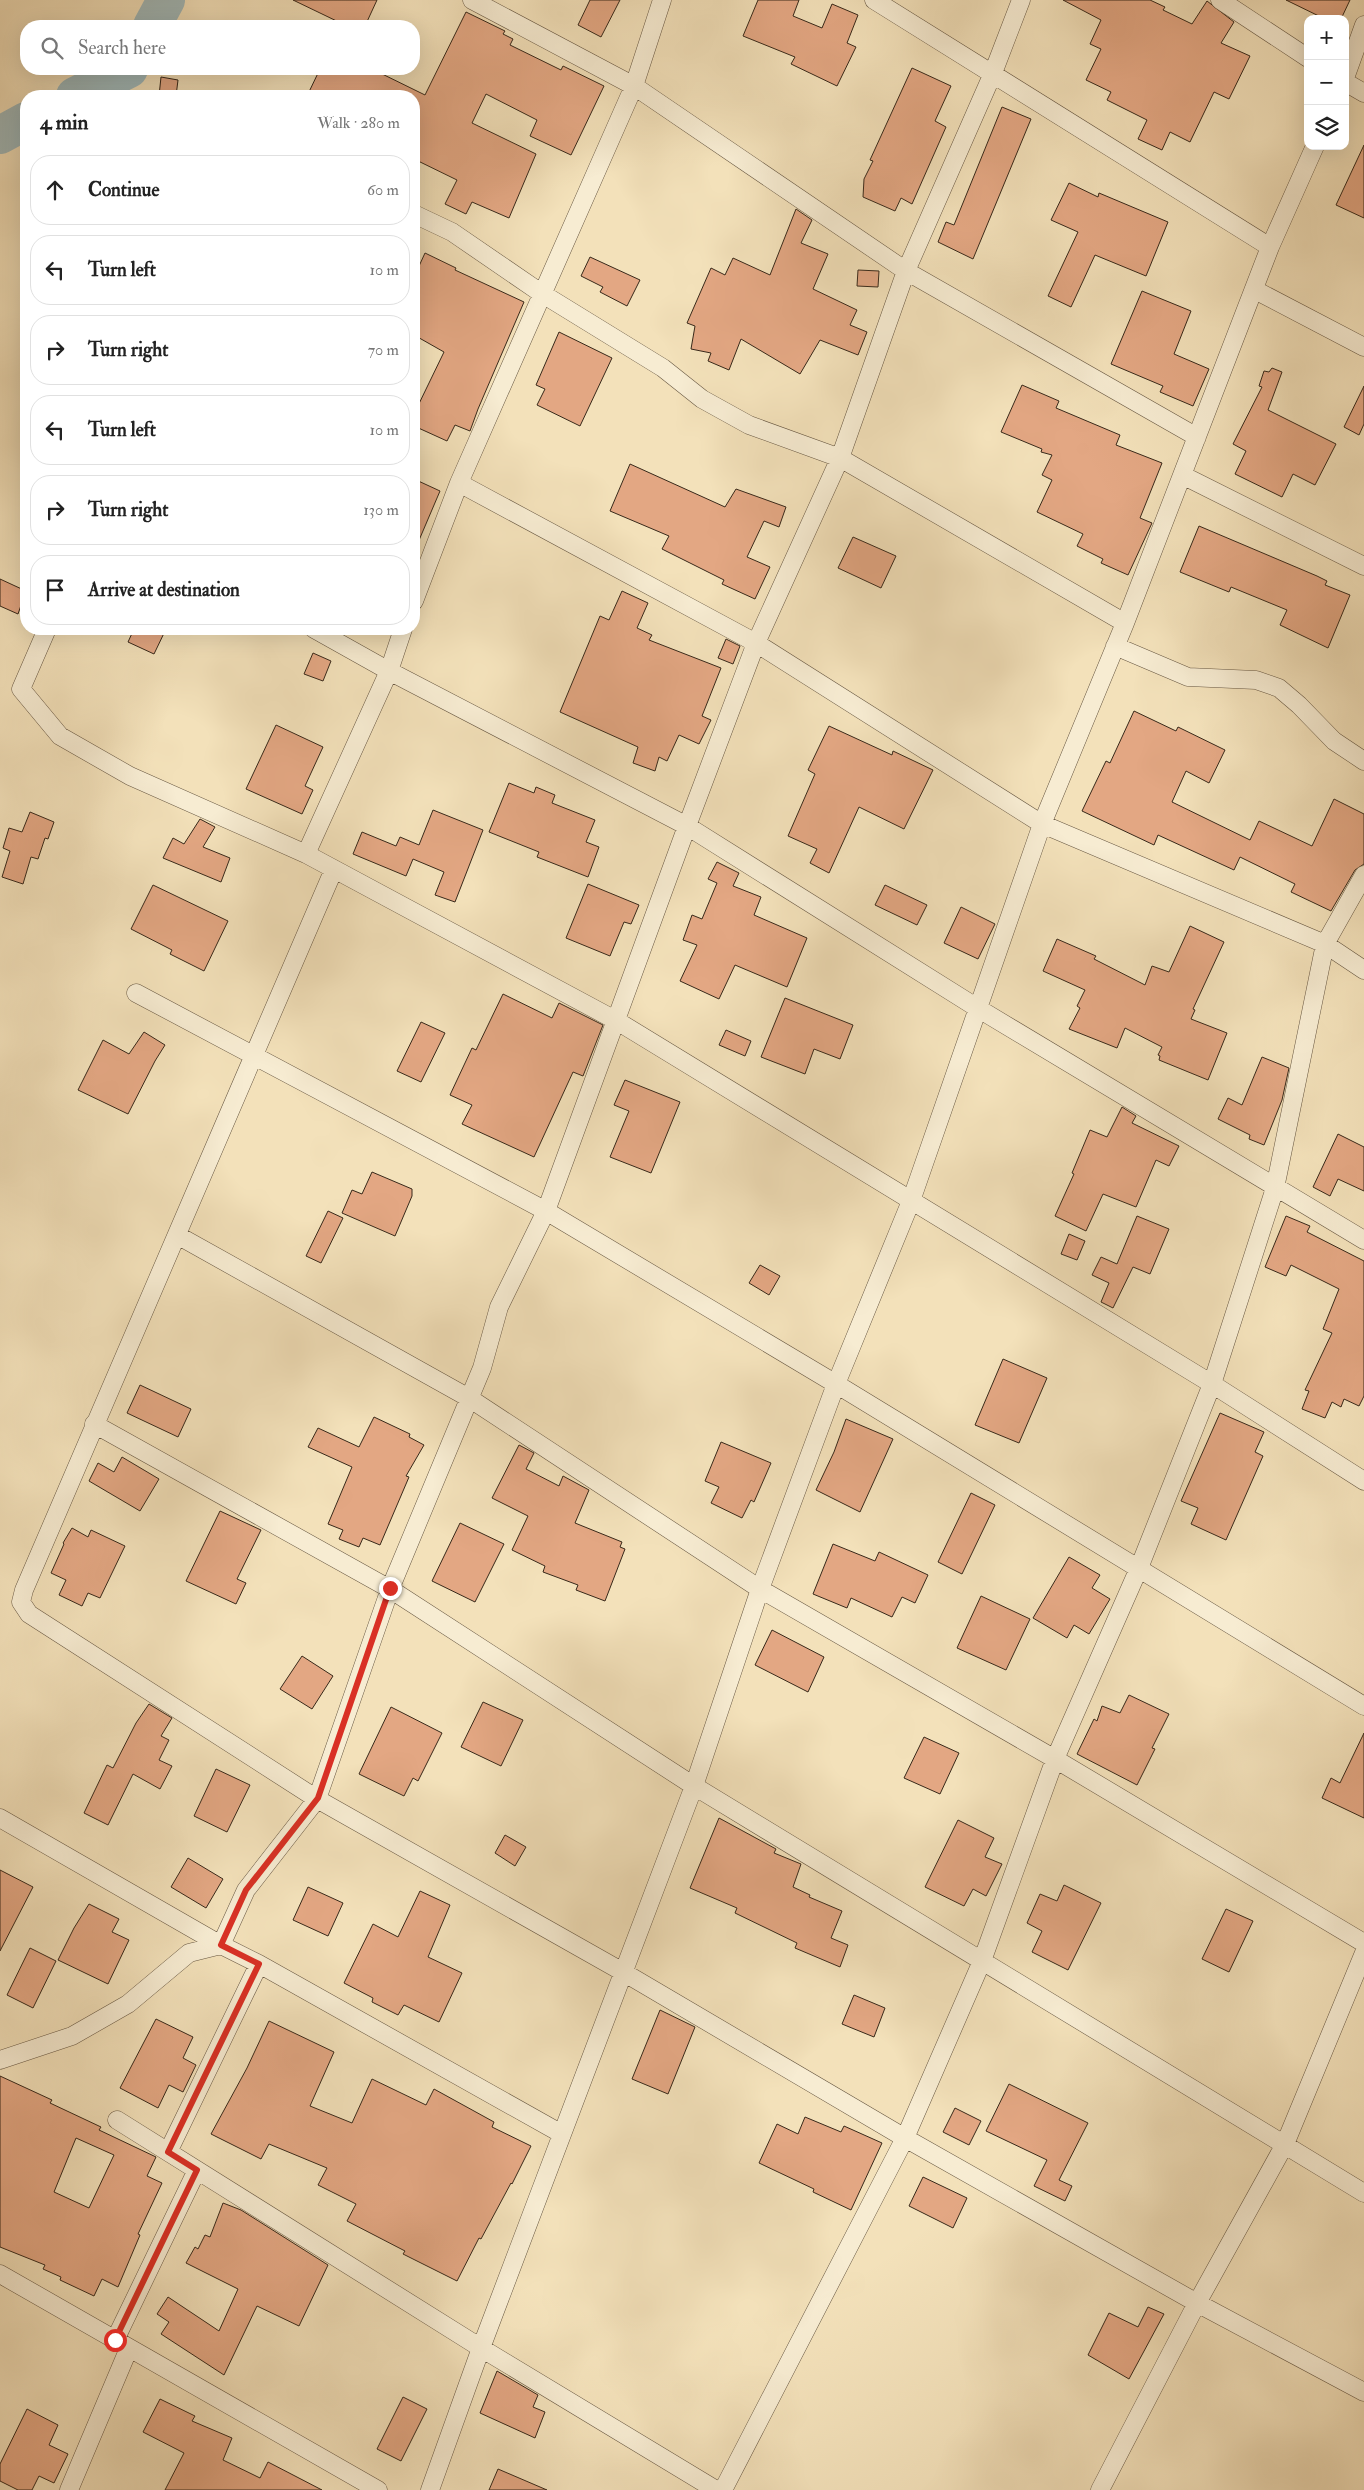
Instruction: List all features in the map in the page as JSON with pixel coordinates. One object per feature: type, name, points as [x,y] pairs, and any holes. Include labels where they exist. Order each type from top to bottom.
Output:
[{"type":"street","points":[[472,0],[634,86],[906,272],[1197,437]]},
{"type":"street","points":[[420,585],[458,483],[634,86],[662,0]]},
{"type":"street","points":[[874,0],[1270,247]]},
{"type":"street","points":[[0,2060],[72,2036],[128,2004],[189,1954],[221,1945],[246,1890],[318,1798],[390,1588],[482,1368],[499,1307],[546,1211],[756,643],[840,458],[906,272],[993,73],[1021,0]]},
{"type":"street","points":[[1220,0],[1304,55]]},
{"type":"street","points":[[1349,67],[1364,25]]},
{"type":"street","points":[[1349,84],[1364,93]]},
{"type":"street","points":[[430,2490],[481,2348],[694,1786],[760,1589],[836,1384],[911,1201],[1042,824],[1125,623],[1256,290],[1270,247],[1313,150]]},
{"type":"street","points":[[420,217],[452,232],[542,293],[663,368],[702,399],[749,425],[840,458],[1125,623]]},
{"type":"street","points":[[1256,290],[1364,347]]},
{"type":"street","points":[[1182,475],[1364,566]]},
{"type":"street","points":[[458,483],[756,643],[1042,824],[1325,944],[1364,970]]},
{"type":"street","points":[[44,635],[21,689],[60,736],[130,776],[306,854],[617,1021],[1212,1384],[1364,1481]]},
{"type":"street","points":[[325,635],[687,826],[979,1009],[1364,1240]]},
{"type":"street","points":[[306,854],[389,670],[401,635]]},
{"type":"street","points":[[1115,646],[1188,677],[1256,680],[1279,688],[1300,705],[1334,741],[1364,761]]},
{"type":"street","points":[[334,869],[255,1056],[94,1424],[21,1602],[29,1614],[318,1798],[623,1972],[905,2138],[1197,2303],[1364,2392]]},
{"type":"street","points":[[723,2490],[905,2138],[982,1960],[1055,1759],[1139,1568],[1212,1384],[1275,1188],[1325,944],[1364,875]]},
{"type":"street","points":[[136,993],[546,1211],[836,1384],[1364,1706]]},
{"type":"street","points":[[177,1235],[469,1398],[760,1589],[1055,1759],[1364,1943]]},
{"type":"street","points":[[94,1424],[390,1588],[694,1786],[1364,2193]]},
{"type":"street","points":[[0,1818],[221,1945],[259,1964],[562,2134]]},
{"type":"street","points":[[1105,2488],[1197,2303],[1284,2144],[1364,1953]]},
{"type":"street","points":[[168,2152],[259,1964]]},
{"type":"street","points":[[117,2120],[481,2348],[716,2490]]},
{"type":"street","points":[[69,2490],[122,2344],[197,2170]]},
{"type":"street","points":[[0,2274],[378,2490]]},
{"type":"building","points":[[293,0],[377,0],[368,20],[335,20]]},
{"type":"building","points":[[590,0],[620,0],[601,37],[578,25]]},
{"type":"building","points":[[758,0],[799,0],[793,16],[822,28],[832,4],[858,15],[847,43],[856,47],[837,86],[791,64],[795,57],[743,36]]},
{"type":"building","points":[[1063,0],[1150,0],[1165,7],[1163,10],[1192,24],[1207,1],[1234,22],[1221,43],[1250,56],[1229,99],[1214,92],[1190,142],[1170,132],[1162,150],[1138,139],[1147,120],[1107,100],[1111,92],[1086,80],[1101,49],[1090,44],[1101,20]]},
{"type":"building","points":[[1286,0],[1350,0],[1343,15],[1317,15]]},
{"type":"building","points":[[466,12],[505,31],[503,34],[513,39],[510,45],[561,70],[563,66],[604,86],[571,155],[530,136],[537,120],[486,94],[472,123],[536,154],[509,218],[472,202],[466,214],[445,204],[457,180],[420,162],[420,93],[425,95]]},
{"type":"building","points":[[912,68],[951,86],[935,121],[946,127],[912,204],[901,198],[895,211],[863,197],[864,179],[873,161],[870,160]]},
{"type":"building","points":[[317,75],[384,75],[415,90],[310,90]]},
{"type":"building","points":[[161,77],[178,80],[177,90],[160,90]]},
{"type":"building","points":[[1002,107],[1031,119],[973,259],[938,242],[946,222],[954,225]]},
{"type":"building","points":[[1364,145],[1364,218],[1336,205]]},
{"type":"building","points":[[1069,183],[1098,197],[1099,193],[1168,222],[1146,276],[1095,255],[1071,307],[1048,296],[1078,232],[1051,220]]},
{"type":"building","points":[[796,209],[812,220],[801,243],[828,254],[813,289],[857,310],[850,325],[867,332],[858,355],[820,340],[800,374],[741,339],[729,370],[708,361],[711,353],[691,349],[695,326],[687,323],[711,268],[725,275],[733,258],[770,275]]},
{"type":"building","points":[[425,253],[456,268],[455,270],[524,302],[470,431],[455,425],[447,441],[420,429],[420,402],[444,352],[420,338],[420,264]]},
{"type":"building","points":[[590,257],[640,280],[627,306],[600,292],[603,287],[581,276]]},
{"type":"building","points":[[858,270],[879,271],[878,287],[857,286]]},
{"type":"building","points":[[1142,291],[1191,311],[1174,354],[1209,369],[1193,406],[1160,392],[1163,386],[1111,364]]},
{"type":"building","points":[[559,332],[612,358],[580,426],[537,405],[545,389],[536,385]]},
{"type":"building","points":[[1272,368],[1282,372],[1268,410],[1336,444],[1315,485],[1293,474],[1282,497],[1235,474],[1246,451],[1233,444],[1262,387],[1259,386],[1264,371],[1269,372]]},
{"type":"building","points":[[1022,385],[1059,401],[1056,408],[1120,435],[1116,445],[1162,463],[1140,518],[1152,523],[1128,575],[1101,563],[1103,559],[1077,546],[1083,534],[1037,512],[1052,480],[1042,475],[1052,455],[1041,452],[1042,449],[1001,432]]},
{"type":"building","points":[[1364,386],[1364,424],[1359,435],[1344,427]]},
{"type":"building","points":[[630,464],[725,507],[736,489],[786,507],[779,527],[764,521],[747,557],[770,567],[755,599],[722,584],[724,580],[662,549],[669,536],[610,511]]},
{"type":"building","points":[[420,482],[440,491],[420,538]]},
{"type":"building","points":[[1199,526],[1317,576],[1327,581],[1325,585],[1350,595],[1328,648],[1280,625],[1287,610],[1231,587],[1229,592],[1180,572]]},
{"type":"building","points":[[853,537],[896,556],[881,588],[838,568]]},
{"type":"building","points":[[0,579],[20,588],[20,608],[18,614],[0,606]]},
{"type":"building","points":[[622,591],[648,603],[637,628],[652,635],[649,640],[721,668],[702,716],[711,720],[699,744],[679,735],[667,761],[659,757],[655,771],[633,763],[638,747],[560,712],[600,616],[609,620]]},
{"type":"building","points":[[131,635],[163,635],[154,654],[128,642]]},
{"type":"building","points":[[726,639],[740,646],[733,664],[718,658]]},
{"type":"building","points":[[313,653],[331,661],[323,681],[304,674]]},
{"type":"building","points":[[1134,711],[1176,731],[1178,727],[1225,750],[1209,783],[1186,771],[1172,802],[1250,840],[1259,821],[1312,846],[1334,799],[1364,814],[1364,864],[1355,870],[1331,911],[1291,892],[1295,884],[1240,857],[1234,870],[1158,835],[1154,845],[1082,811],[1106,761],[1110,763]]},
{"type":"building","points":[[276,725],[323,747],[305,786],[313,790],[302,814],[246,789]]},
{"type":"building","points":[[829,726],[892,755],[893,751],[933,770],[904,829],[859,807],[829,873],[810,863],[817,849],[788,836],[815,774],[808,770]]},
{"type":"building","points":[[509,783],[534,793],[536,787],[555,795],[552,803],[595,820],[586,842],[599,847],[588,877],[537,857],[539,852],[489,832]]},
{"type":"building","points":[[433,810],[483,830],[455,902],[435,895],[444,872],[413,859],[406,876],[353,854],[362,832],[396,846],[400,837],[419,845]]},
{"type":"building","points":[[30,812],[54,822],[48,839],[45,838],[38,859],[31,857],[23,884],[2,877],[10,851],[3,848],[9,828],[22,832]]},
{"type":"building","points":[[200,819],[215,827],[203,847],[230,858],[221,882],[163,858],[173,838],[184,844]]},
{"type":"building","points":[[717,862],[739,873],[733,886],[761,897],[754,915],[807,938],[787,987],[735,965],[719,999],[680,981],[697,945],[683,940],[692,915],[702,919],[717,883],[708,879]]},
{"type":"building","points":[[588,884],[639,905],[631,924],[624,922],[610,956],[566,938]]},
{"type":"building","points":[[153,885],[228,921],[204,971],[170,954],[172,950],[131,929]]},
{"type":"building","points":[[885,885],[927,905],[917,925],[875,905]]},
{"type":"building","points":[[961,907],[995,924],[978,959],[944,943]]},
{"type":"building","points":[[1190,926],[1224,942],[1193,1009],[1195,1010],[1191,1019],[1227,1033],[1208,1080],[1159,1060],[1160,1056],[1158,1055],[1162,1047],[1125,1028],[1117,1048],[1069,1029],[1080,1008],[1077,1006],[1085,990],[1043,971],[1057,939],[1096,956],[1094,959],[1145,985],[1152,966],[1169,972]]},
{"type":"building","points":[[503,994],[552,1018],[559,1003],[603,1025],[583,1076],[573,1072],[534,1157],[462,1124],[472,1105],[450,1095],[472,1048],[476,1050]]},
{"type":"building","points":[[785,998],[853,1025],[840,1059],[814,1049],[805,1074],[761,1057]]},
{"type":"building","points":[[421,1022],[445,1033],[421,1082],[397,1071]]},
{"type":"building","points":[[726,1030],[751,1041],[745,1056],[719,1045]]},
{"type":"building","points":[[144,1032],[165,1045],[128,1114],[78,1090],[103,1040],[129,1054]]},
{"type":"building","points":[[1262,1057],[1289,1068],[1282,1100],[1264,1145],[1249,1139],[1250,1135],[1218,1119],[1228,1098],[1242,1105]]},
{"type":"building","points":[[625,1080],[680,1102],[651,1173],[610,1157],[629,1111],[614,1105]]},
{"type":"building","points":[[1122,1107],[1136,1116],[1132,1123],[1179,1146],[1169,1166],[1156,1160],[1136,1207],[1103,1194],[1086,1231],[1055,1216],[1074,1174],[1072,1173],[1090,1130],[1107,1137]]},
{"type":"building","points":[[1338,1134],[1364,1147],[1364,1191],[1338,1179],[1330,1196],[1313,1187]]},
{"type":"building","points":[[372,1172],[412,1189],[412,1196],[395,1236],[342,1213],[352,1190],[362,1194]]},
{"type":"building","points":[[328,1211],[343,1218],[321,1263],[306,1256]]},
{"type":"building","points":[[1137,1216],[1169,1229],[1150,1274],[1133,1267],[1113,1308],[1101,1302],[1109,1283],[1092,1275],[1101,1257],[1117,1264]]},
{"type":"building","points":[[1286,1216],[1310,1226],[1307,1232],[1364,1261],[1364,1396],[1359,1406],[1344,1399],[1341,1407],[1332,1402],[1325,1418],[1302,1409],[1309,1391],[1305,1390],[1332,1333],[1323,1329],[1339,1289],[1291,1265],[1286,1276],[1265,1267]]},
{"type":"building","points":[[1069,1234],[1085,1241],[1077,1260],[1061,1254]]},
{"type":"building","points":[[760,1265],[780,1276],[769,1295],[749,1283]]},
{"type":"building","points":[[1003,1359],[1047,1378],[1019,1443],[975,1425]]},
{"type":"building","points":[[140,1385],[191,1409],[178,1437],[127,1413]]},
{"type":"building","points":[[1220,1413],[1264,1432],[1255,1452],[1263,1456],[1226,1540],[1191,1524],[1198,1508],[1181,1501]]},
{"type":"building","points":[[374,1417],[410,1434],[409,1437],[424,1445],[406,1476],[409,1477],[380,1545],[363,1538],[359,1547],[339,1539],[343,1530],[328,1524],[352,1467],[308,1447],[318,1428],[359,1447]]},
{"type":"building","points":[[846,1419],[893,1439],[860,1512],[816,1490],[834,1452]]},
{"type":"building","points":[[721,1442],[771,1463],[754,1502],[751,1500],[742,1518],[711,1503],[719,1487],[705,1481]]},
{"type":"building","points":[[519,1445],[534,1453],[526,1469],[559,1486],[563,1476],[589,1490],[575,1523],[622,1542],[620,1547],[625,1549],[605,1601],[576,1590],[578,1585],[543,1572],[545,1566],[512,1550],[528,1516],[492,1498]]},
{"type":"building","points":[[122,1457],[159,1479],[140,1511],[89,1481],[98,1463],[114,1472]]},
{"type":"building","points":[[971,1493],[995,1505],[962,1574],[938,1562]]},
{"type":"building","points":[[220,1511],[261,1530],[237,1579],[246,1583],[236,1604],[186,1581]]},
{"type":"building","points":[[460,1523],[504,1544],[475,1602],[432,1581]]},
{"type":"building","points":[[72,1528],[88,1537],[91,1530],[125,1546],[100,1598],[88,1593],[82,1606],[59,1595],[66,1580],[51,1573],[63,1543]]},
{"type":"building","points":[[833,1544],[875,1561],[879,1552],[928,1575],[915,1603],[902,1597],[892,1617],[851,1598],[847,1608],[813,1594]]},
{"type":"building","points":[[1069,1557],[1100,1575],[1092,1588],[1110,1599],[1089,1634],[1074,1625],[1067,1638],[1033,1618]]},
{"type":"building","points":[[981,1596],[1030,1619],[1006,1670],[957,1648]]},
{"type":"building","points":[[772,1630],[824,1657],[808,1692],[755,1665]]},
{"type":"building","points":[[302,1656],[333,1676],[312,1709],[280,1689]]},
{"type":"building","points":[[1129,1695],[1169,1714],[1152,1748],[1155,1749],[1137,1785],[1077,1754],[1094,1719],[1097,1721],[1102,1706],[1120,1713]]},
{"type":"building","points":[[483,1702],[523,1720],[501,1766],[461,1747]]},
{"type":"building","points":[[149,1704],[172,1718],[161,1736],[169,1740],[159,1760],[172,1766],[160,1789],[133,1774],[108,1825],[84,1813],[107,1765],[113,1768],[136,1723]]},
{"type":"building","points":[[391,1707],[442,1733],[418,1781],[413,1778],[404,1796],[359,1774]]},
{"type":"building","points":[[1364,1733],[1364,1818],[1322,1798],[1331,1778],[1340,1783]]},
{"type":"building","points":[[924,1737],[959,1753],[940,1794],[904,1778]]},
{"type":"building","points":[[216,1769],[250,1785],[227,1832],[194,1816]]},
{"type":"building","points":[[719,1818],[776,1849],[774,1853],[801,1864],[793,1887],[810,1895],[809,1897],[842,1911],[831,1938],[848,1945],[840,1967],[795,1948],[797,1943],[735,1913],[737,1908],[690,1888]]},
{"type":"building","points":[[958,1820],[994,1838],[985,1857],[1002,1864],[986,1896],[973,1889],[964,1906],[925,1887]]},
{"type":"building","points":[[505,1835],[526,1847],[515,1866],[495,1853]]},
{"type":"building","points":[[188,1858],[223,1879],[206,1908],[171,1887]]},
{"type":"building","points":[[0,1870],[33,1887],[0,1951]]},
{"type":"building","points":[[1064,1885],[1101,1903],[1068,1970],[1032,1952],[1042,1931],[1027,1923],[1040,1894],[1057,1901]]},
{"type":"building","points":[[308,1887],[343,1903],[328,1936],[293,1920]]},
{"type":"building","points":[[420,1891],[450,1905],[428,1957],[462,1973],[439,2022],[404,2005],[398,2015],[372,2002],[373,1998],[344,1983],[373,1924],[398,1937]]},
{"type":"building","points":[[89,1904],[119,1919],[112,1932],[129,1940],[108,1984],[58,1960]]},
{"type":"building","points":[[1226,1909],[1253,1921],[1229,1972],[1202,1959]]},
{"type":"building","points":[[30,1948],[56,1961],[33,2008],[7,1995]]},
{"type":"building","points":[[854,1995],[885,2008],[874,2037],[842,2024]]},
{"type":"building","points":[[660,2010],[695,2027],[668,2094],[632,2079]]},
{"type":"building","points":[[156,2019],[193,2037],[183,2058],[196,2065],[183,2092],[169,2085],[158,2108],[120,2088]]},
{"type":"building","points":[[269,2021],[334,2052],[310,2106],[352,2123],[372,2079],[426,2105],[434,2089],[494,2122],[492,2127],[531,2146],[512,2184],[481,2239],[479,2238],[457,2281],[403,2254],[405,2251],[347,2221],[356,2204],[318,2185],[327,2168],[269,2144],[261,2159],[211,2134],[247,2068]]},
{"type":"building","points":[[0,2076],[52,2100],[50,2103],[101,2127],[99,2130],[156,2157],[147,2176],[162,2183],[138,2234],[140,2235],[118,2287],[102,2279],[94,2296],[60,2280],[61,2277],[43,2269],[45,2265],[0,2247]],"holes":[[[76,2138],[114,2155],[89,2208],[54,2192]]]},
{"type":"building","points":[[1009,2084],[1088,2123],[1059,2180],[1072,2186],[1065,2201],[1034,2186],[1047,2160],[986,2131]]},
{"type":"building","points":[[955,2108],[981,2121],[969,2145],[943,2132]]},
{"type":"building","points":[[805,2117],[841,2132],[844,2126],[882,2143],[851,2210],[813,2192],[814,2189],[759,2163],[777,2124],[798,2134]]},
{"type":"building","points":[[923,2177],[967,2198],[953,2228],[909,2206]]},
{"type":"building","points":[[223,2203],[241,2210],[328,2265],[299,2326],[257,2306],[224,2375],[161,2334],[169,2322],[157,2314],[168,2297],[219,2331],[238,2289],[186,2263],[195,2247],[198,2249],[205,2235],[210,2237]]},
{"type":"building","points":[[1148,2307],[1164,2314],[1129,2379],[1088,2355],[1109,2313],[1138,2327]]},
{"type":"building","points":[[497,2371],[538,2395],[533,2407],[545,2412],[535,2438],[480,2413]]},
{"type":"building","points":[[403,2397],[427,2409],[401,2461],[377,2449]]},
{"type":"building","points":[[160,2399],[195,2416],[192,2421],[232,2438],[223,2460],[260,2478],[268,2462],[322,2490],[165,2490],[184,2453],[143,2432]]},
{"type":"building","points":[[27,2409],[58,2425],[49,2445],[68,2454],[54,2483],[39,2476],[32,2490],[18,2490],[0,2481],[0,2464]]},
{"type":"building","points":[[498,2469],[547,2490],[489,2490]]},
{"type":"waterway","points":[[155,20],[166,0]]},
{"type":"waterway","points":[[87,90],[117,75]]},
{"type":"waterway","points":[[0,135],[20,124]]},
{"type":"route","points":[[115,2340],[197,2170],[168,2152],[259,1964],[221,1945],[246,1890],[318,1798],[390,1588]]}]
